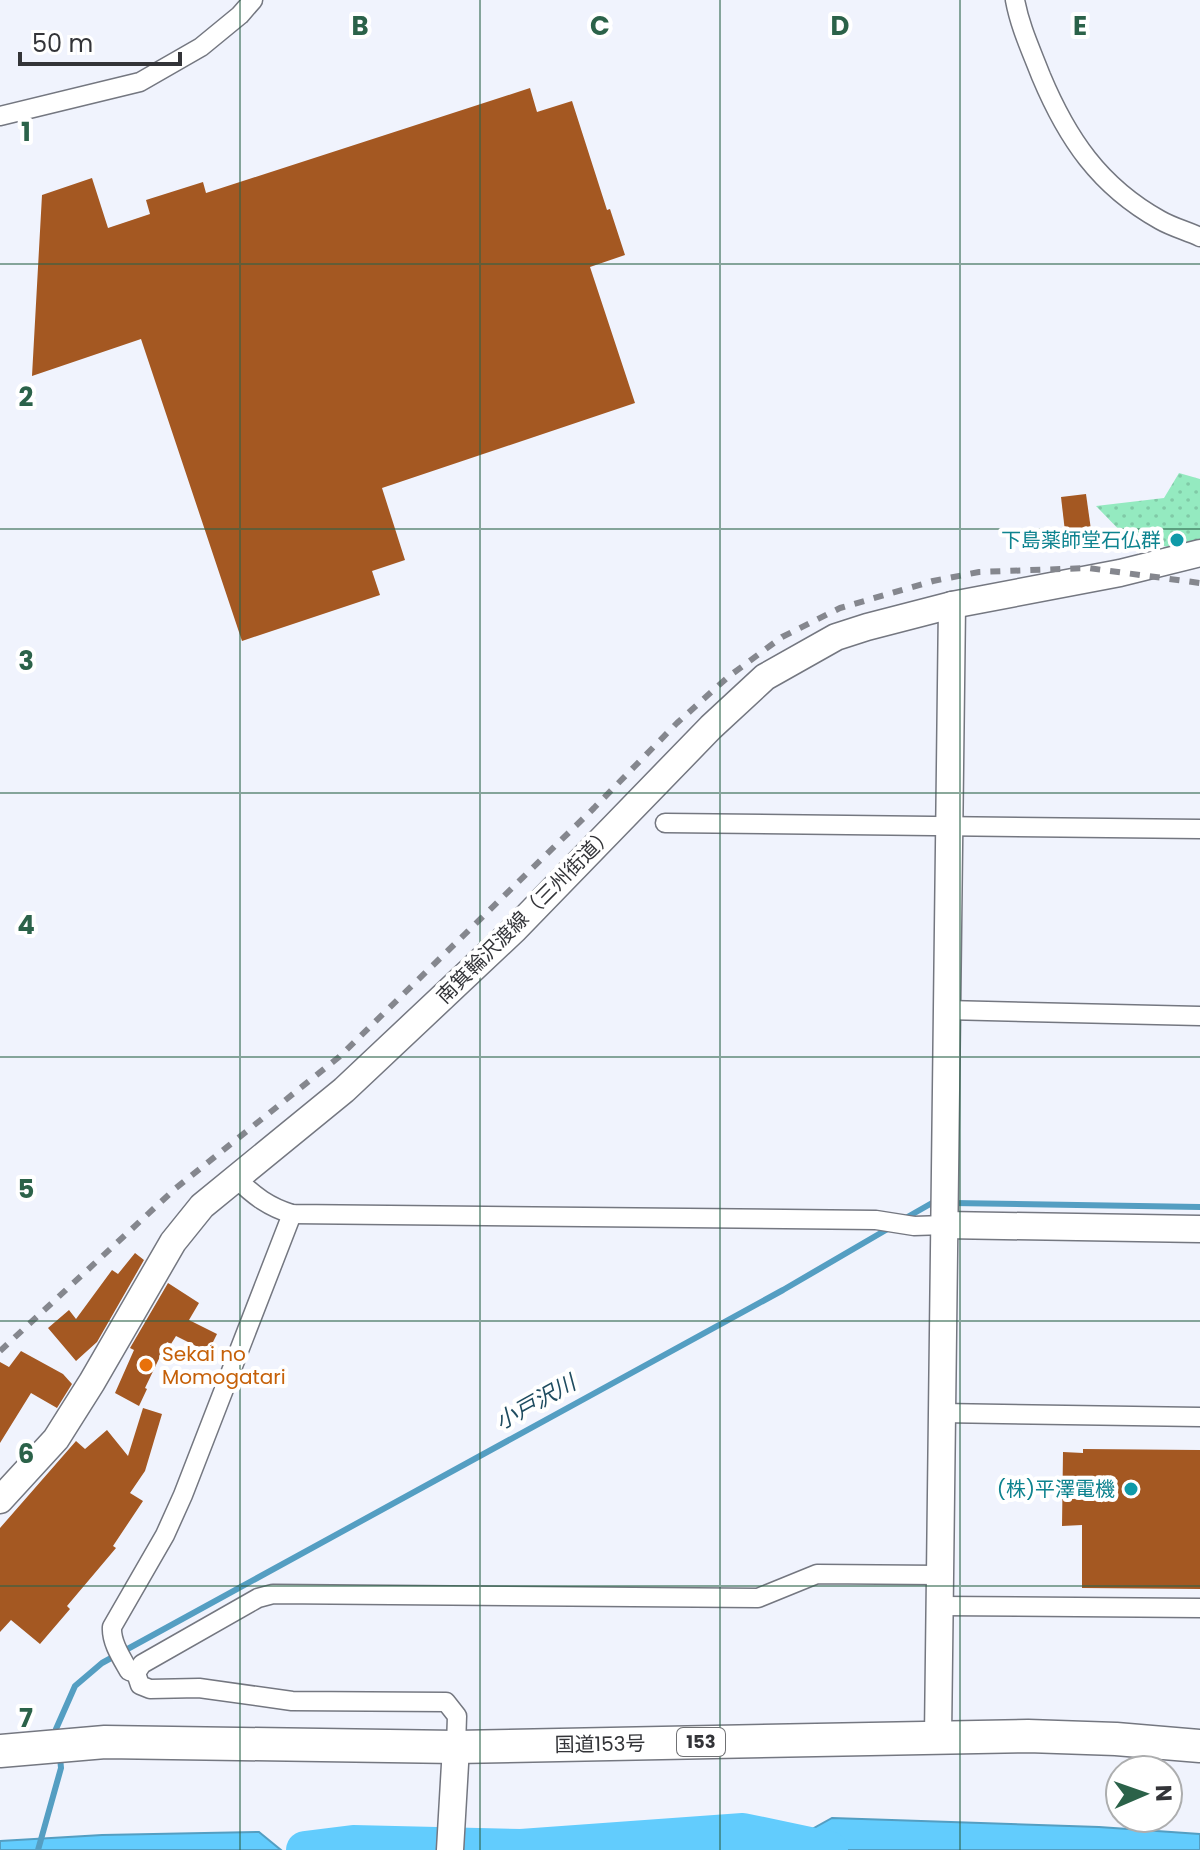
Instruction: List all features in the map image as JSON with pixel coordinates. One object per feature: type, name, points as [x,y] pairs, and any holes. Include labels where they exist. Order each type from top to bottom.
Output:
[{"type":"highway","name":"国道153号","points":[[0,1751],[105,1742],[202,1743],[456,1761],[938,1737],[1116,1739],[1200,1746]]},
{"type":"main road","name":"南箕輪沢渡線（三州街道）","points":[[0,1500],[56,1439],[173,1242],[202,1206],[344,1090],[515,929],[711,727],[765,677],[836,637],[952,605],[1120,573],[1200,553]]},
{"type":"main road","points":[[938,1737],[952,605]]},
{"type":"main road","points":[[945,1221],[1200,1229]]},
{"type":"main road","points":[[450,1850],[456,1761]]},
{"type":"street","points":[[0,116],[140,82],[201,47],[240,15],[253,0]]},
{"type":"street","points":[[1015,0],[1020,23],[1059,119],[1077,147],[1114,188],[1161,221],[1200,237]]},
{"type":"street","points":[[665,823],[1200,829]]},
{"type":"street","points":[[946,1010],[1200,1016]]},
{"type":"street","points":[[237,1179],[271,1208],[292,1214],[876,1220],[914,1226],[945,1221]]},
{"type":"street","points":[[292,1214],[183,1495],[165,1535],[112,1627],[111,1635],[140,1685],[150,1689],[199,1688],[292,1701],[446,1702],[457,1716],[456,1761]]},
{"type":"street","points":[[941,1413],[1200,1417]]},
{"type":"street","points":[[131,1669],[258,1598],[273,1594],[758,1598],[817,1574],[939,1575]]},
{"type":"street","points":[[939,1606],[1200,1608]]},
{"type":"green space","points":[[1179,473],[1200,479],[1200,541],[1169,547],[1129,540],[1096,506],[1164,498]]},
{"type":"water","points":[[832,1818],[1099,1827],[1104,1827],[1104,1834],[1200,1834],[1200,1850],[783,1850],[787,1843]]},
{"type":"water","points":[[259,1832],[281,1850],[0,1850],[0,1841],[102,1835]]},
{"type":"building","points":[[530,88],[537,112],[572,101],[607,210],[610,209],[625,255],[590,267],[635,403],[382,488],[405,560],[372,571],[380,595],[242,641],[141,339],[32,376],[42,195],[92,178],[108,228],[150,214],[146,200],[203,182],[206,193]]},
{"type":"building","points":[[1086,494],[1092,537],[1066,540],[1061,497]]},
{"type":"building","points":[[135,1253],[144,1260],[97,1342],[76,1361],[48,1328],[69,1310],[76,1319],[112,1270],[118,1274]]},
{"type":"building","points":[[168,1283],[199,1303],[189,1320],[217,1334],[208,1352],[176,1336],[171,1344],[167,1342],[139,1406],[115,1393],[134,1350],[130,1348]]},
{"type":"building","points":[[21,1351],[63,1374],[72,1384],[57,1408],[31,1393],[0,1443],[0,1362],[9,1367]]},
{"type":"building","points":[[143,1408],[162,1414],[145,1471],[130,1493],[143,1501],[113,1546],[116,1548],[67,1606],[70,1609],[40,1644],[11,1620],[0,1632],[0,1528],[76,1441],[85,1449],[107,1430],[128,1456]]},
{"type":"building","name":"(株)平澤電機","points":[[1083,1449],[1200,1450],[1200,1589],[1082,1588],[1082,1525],[1062,1526],[1063,1452],[1083,1453]]},
{"type":"waterway","name":"小戸沢川","points":[[904,1219],[936,1203]]},
{"type":"waterway","name":"小戸沢川","points":[[952,1203],[1200,1207]]},
{"type":"waterway","name":"小戸沢川","points":[[57,1738],[56,1729],[75,1686],[102,1663],[783,1290],[891,1227]]},
{"type":"waterway","name":"小戸沢川","points":[[38,1850],[61,1768],[60,1757]]},
{"type":"waterway","points":[[305,1850],[353,1844],[521,1848],[743,1832],[829,1850]]},
{"type":"railway","points":[[0,1351],[176,1188],[339,1057],[677,723],[728,677],[782,637],[840,608],[933,581],[979,572],[1088,568],[1200,583]]},
{"type":"place","name":"下島薬師堂石仏群","points":[[1177,540]]},
{"type":"place","name":"Sekai no Momogatari","points":[[146,1365]]},
{"type":"place","name":"(株)平澤電機","points":[[1131,1489]]}]
